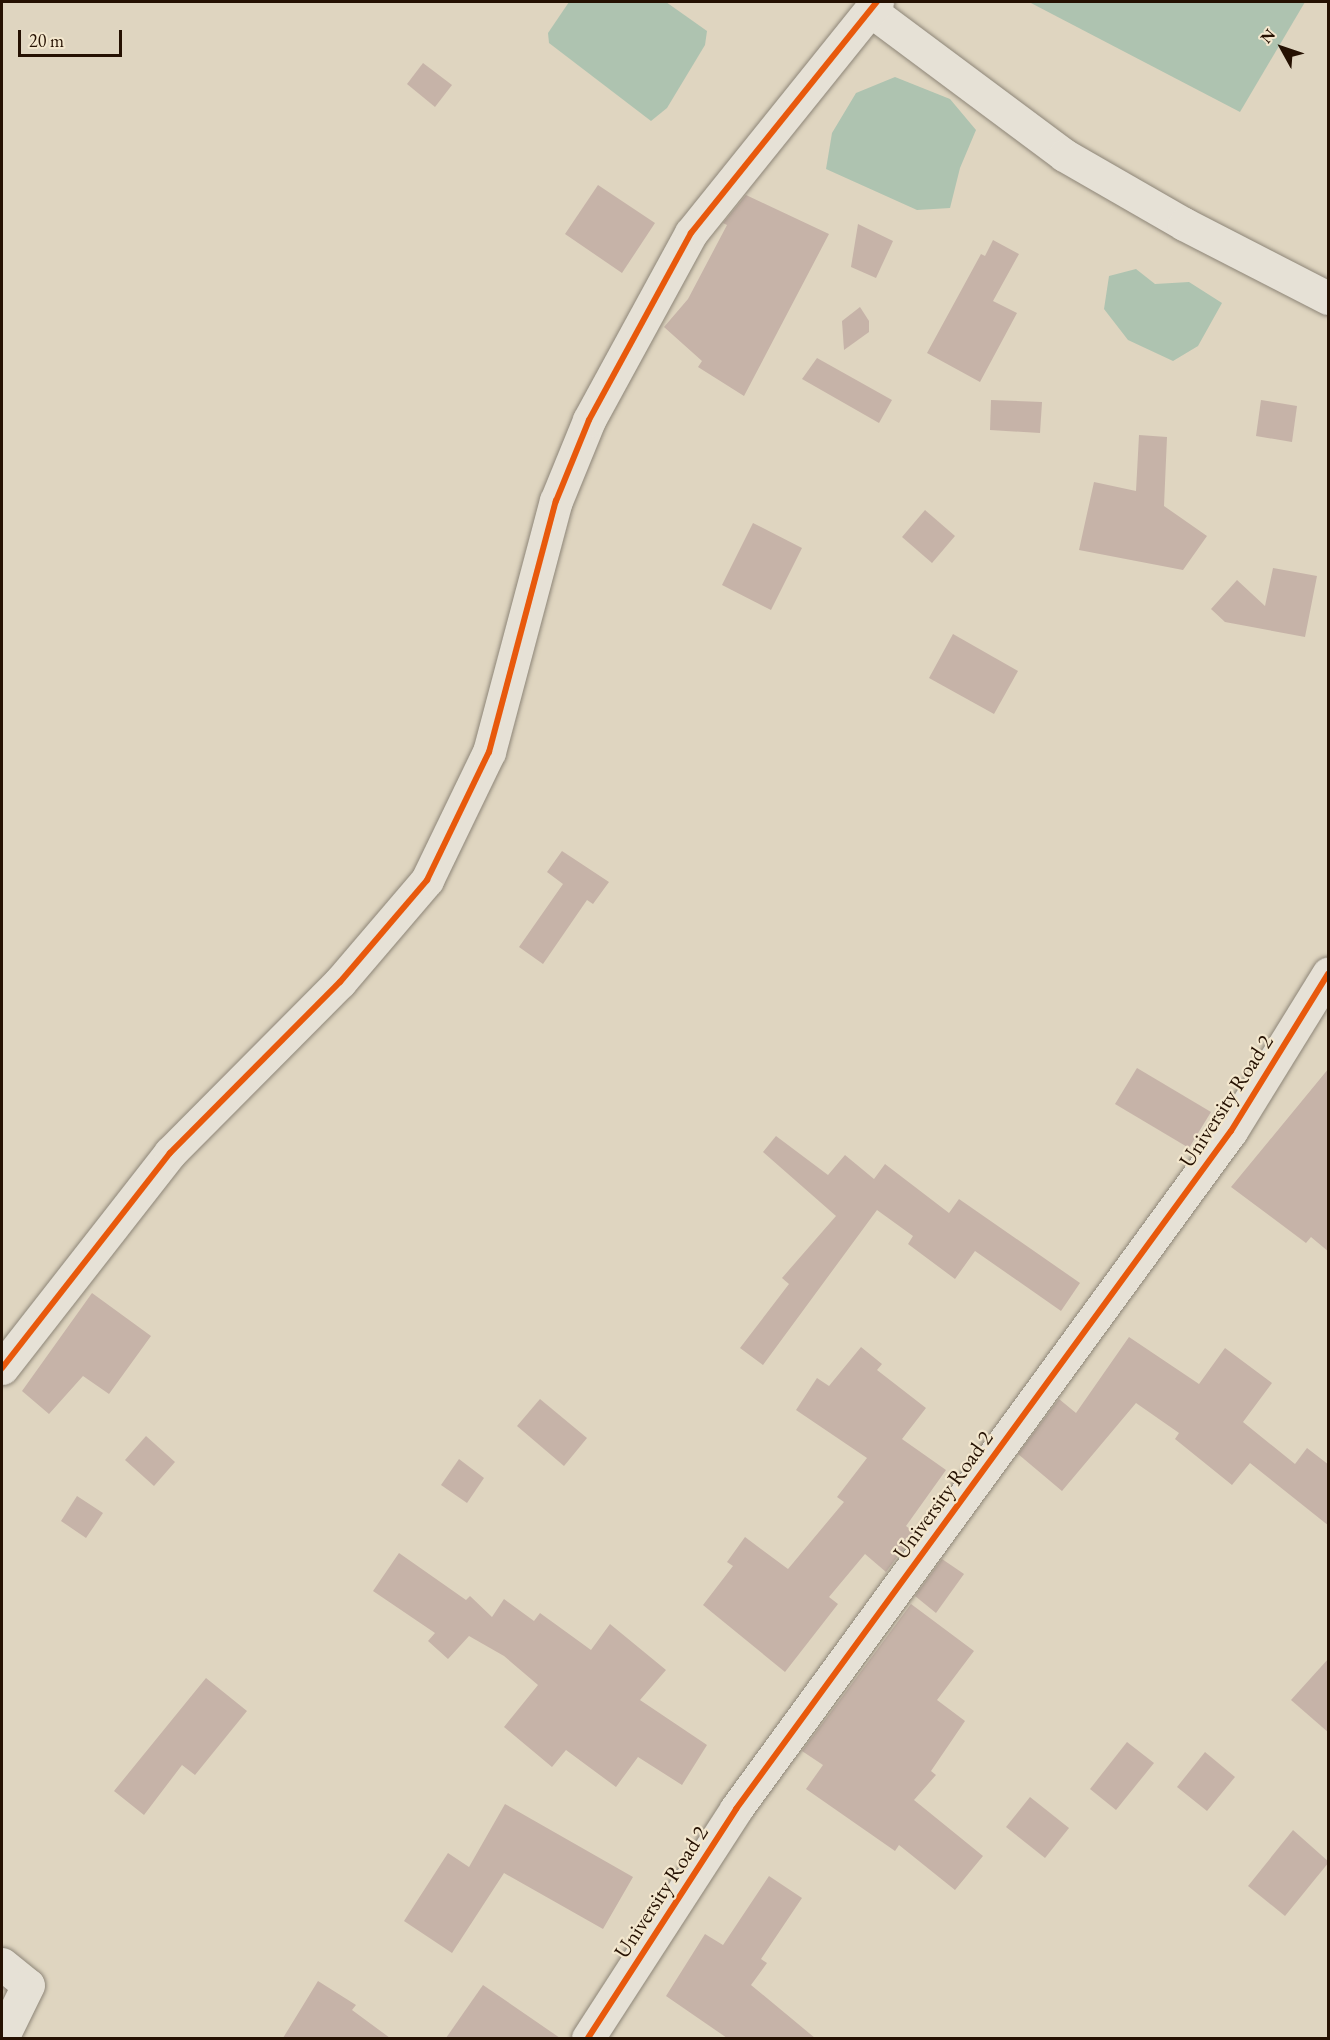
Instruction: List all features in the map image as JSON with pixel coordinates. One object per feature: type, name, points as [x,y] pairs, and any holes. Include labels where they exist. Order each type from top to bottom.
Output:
[{"type":"street","points":[[2,1368],[170,1153],[340,982],[427,880],[489,752],[556,501],[589,420],[691,233],[874,6],[1064,155],[1184,224],[1329,298]]},
{"type":"street","name":"University Road 2","points":[[588,2038],[736,1809],[1231,1131],[1329,974]]},
{"type":"street","points":[[2,1964],[28,1985],[2,2038]]},
{"type":"shaded area","points":[[569,2],[666,2],[707,31],[705,45],[667,108],[651,121],[549,43],[548,33]]},
{"type":"shaded area","points":[[1029,2],[1305,2],[1240,112]]},
{"type":"shaded area","points":[[895,77],[950,99],[976,130],[960,168],[950,208],[917,210],[826,169],[832,133],[856,93]]},
{"type":"shaded area","points":[[1136,269],[1155,284],[1189,282],[1222,303],[1198,346],[1173,361],[1128,340],[1104,309],[1109,276]]},
{"type":"building","points":[[423,63],[452,85],[435,107],[407,84]]},
{"type":"building","points":[[598,185],[655,223],[622,273],[565,234]]},
{"type":"building","points":[[746,195],[829,234],[744,396],[698,367],[702,361],[664,327],[688,299],[727,225],[723,223]]},
{"type":"building","points":[[858,224],[893,241],[876,278],[851,267]]},
{"type":"building","points":[[993,240],[1019,254],[993,301],[1017,313],[980,382],[927,353],[981,254],[985,256]]},
{"type":"building","points":[[860,307],[869,321],[869,332],[844,350],[842,321]]},
{"type":"building","points":[[817,358],[892,400],[879,423],[802,379]]},
{"type":"building","points":[[991,400],[1042,402],[1040,433],[990,430]]},
{"type":"building","points":[[1261,400],[1297,406],[1292,442],[1256,436]]},
{"type":"building","points":[[1139,435],[1167,437],[1164,506],[1207,536],[1183,570],[1079,550],[1094,482],[1136,491]]},
{"type":"building","points":[[925,510],[955,536],[932,563],[902,537]]},
{"type":"building","points":[[753,523],[802,548],[771,610],[722,585]]},
{"type":"building","points":[[1273,568],[1317,576],[1305,637],[1225,622],[1211,609],[1237,580],[1265,606]]},
{"type":"building","points":[[953,634],[1018,671],[994,714],[929,678]]},
{"type":"building","points":[[562,851],[609,882],[593,904],[587,900],[543,964],[519,947],[563,884],[547,872]]},
{"type":"building","points":[[1137,1068],[1211,1112],[1189,1148],[1115,1104]]},
{"type":"building","points":[[1329,1068],[1329,1252],[1311,1237],[1306,1243],[1231,1187]]},
{"type":"building","points":[[776,1136],[828,1175],[845,1155],[874,1179],[885,1164],[949,1213],[959,1199],[1080,1283],[1061,1311],[975,1251],[955,1279],[908,1244],[913,1236],[877,1210],[763,1365],[740,1348],[789,1284],[782,1278],[836,1216],[763,1152]]},
{"type":"building","points":[[92,1293],[151,1336],[109,1394],[83,1376],[49,1414],[22,1391]]},
{"type":"building","points":[[1129,1337],[1199,1384],[1225,1348],[1272,1383],[1243,1422],[1295,1464],[1307,1448],[1329,1465],[1329,1526],[1250,1463],[1232,1485],[1175,1439],[1179,1433],[1136,1403],[1062,1491],[1018,1454],[1059,1399],[1076,1413]]},
{"type":"building","points":[[861,1347],[882,1364],[877,1370],[926,1408],[902,1439],[946,1470],[906,1526],[915,1533],[886,1572],[865,1554],[829,1597],[838,1604],[785,1672],[703,1605],[733,1566],[727,1562],[745,1537],[788,1569],[844,1502],[837,1497],[867,1458],[796,1410],[817,1378],[829,1386]]},
{"type":"building","points":[[540,1399],[587,1438],[564,1466],[517,1426]]},
{"type":"building","points":[[146,1436],[175,1462],[154,1486],[125,1460]]},
{"type":"building","points":[[459,1459],[484,1478],[467,1503],[441,1485]]},
{"type":"building","points":[[77,1496],[103,1513],[86,1538],[61,1521]]},
{"type":"building","points":[[399,1553],[466,1600],[470,1596],[492,1617],[504,1599],[534,1621],[540,1613],[591,1650],[610,1624],[666,1670],[640,1700],[707,1745],[682,1785],[638,1757],[616,1787],[566,1750],[552,1767],[504,1727],[538,1685],[504,1656],[469,1636],[448,1659],[428,1641],[435,1633],[373,1591]]},
{"type":"building","points":[[942,1559],[964,1574],[936,1613],[915,1596]]},
{"type":"building","points":[[911,1604],[974,1651],[937,1700],[965,1721],[931,1771],[936,1775],[914,1800],[983,1856],[955,1890],[899,1845],[895,1851],[806,1789],[823,1765],[802,1751]]},
{"type":"building","points":[[1329,1658],[1329,1733],[1291,1700]]},
{"type":"building","points":[[206,1678],[247,1711],[195,1775],[182,1765],[144,1815],[114,1791]]},
{"type":"building","points":[[1127,1742],[1154,1763],[1116,1810],[1090,1789]]},
{"type":"building","points":[[1205,1752],[1235,1777],[1207,1811],[1177,1787]]},
{"type":"building","points":[[1030,1797],[1069,1828],[1045,1858],[1006,1827]]},
{"type":"building","points":[[505,1804],[633,1877],[603,1929],[504,1873],[452,1953],[404,1921],[448,1853],[469,1867]]},
{"type":"building","points":[[1293,1830],[1329,1862],[1285,1916],[1248,1886]]},
{"type":"building","points":[[769,1876],[802,1898],[761,1959],[767,1963],[751,1985],[815,2038],[727,2038],[666,1996],[705,1934],[723,1945]]},
{"type":"building","points":[[318,1981],[356,2005],[352,2010],[390,2038],[283,2038]]},
{"type":"building","points":[[483,1985],[560,2038],[446,2038]]},
{"type":"cycle path","points":[[2,1368],[170,1153],[340,982],[427,880],[489,752],[556,501],[589,420],[691,233],[877,2]]},
{"type":"cycle path","points":[[588,2038],[736,1809],[1231,1131],[1328,974]]}]
